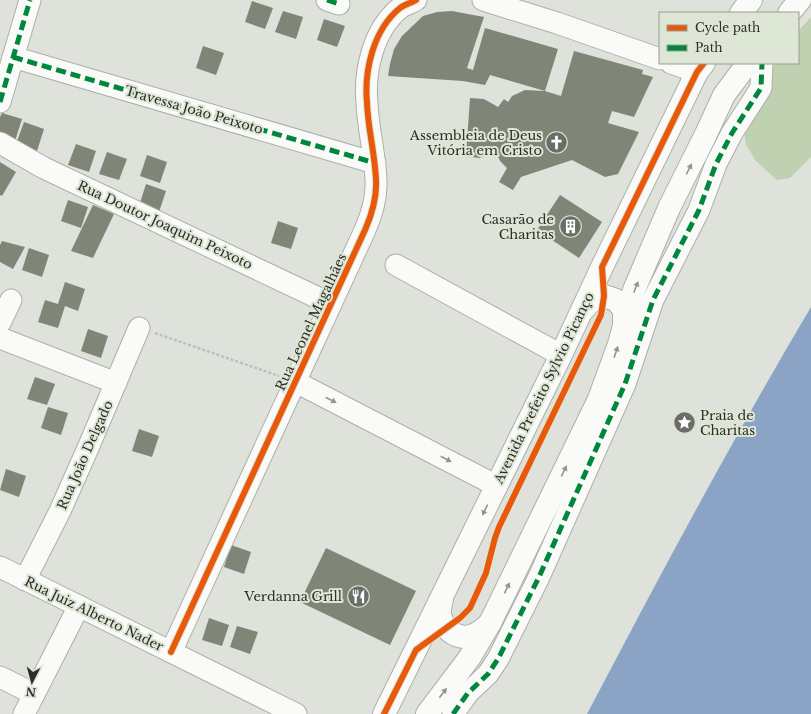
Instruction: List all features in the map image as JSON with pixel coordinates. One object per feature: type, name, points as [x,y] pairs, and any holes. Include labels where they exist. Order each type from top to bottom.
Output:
[{"type":"main road","points":[[742,12],[751,0]]},
{"type":"main road","points":[[790,12],[800,0]]},
{"type":"main road","points":[[427,714],[470,658],[490,624],[599,399],[619,344],[634,290],[666,214],[724,95],[747,64]]},
{"type":"main road","name":"Avenida Prefeito Sylvio Picanço","points":[[384,714],[442,600],[701,68]]},
{"type":"main road","points":[[582,311],[593,299],[604,296],[616,300],[624,310],[624,324]]},
{"type":"main road","points":[[442,600],[440,612],[443,623],[449,631],[460,637],[471,636],[490,624]]},
{"type":"street","points":[[0,102],[30,0]]},
{"type":"street","name":"Rua Leonel Magalhães","points":[[170,652],[296,382],[370,216],[376,197],[375,163],[367,103],[367,77],[373,46],[384,27],[400,8],[416,0]]},
{"type":"street","points":[[483,0],[557,23],[659,59]]},
{"type":"street","name":"Travessa João Peixoto","points":[[13,57],[375,163]]},
{"type":"street","points":[[677,64],[701,68]]},
{"type":"street","points":[[453,714],[468,693],[488,674],[498,659],[539,578],[625,384],[653,300],[699,210],[716,164],[732,132],[761,88],[762,64]]},
{"type":"street","name":"Rua Doutor Joaquim Peixoto","points":[[0,143],[44,168],[331,304]]},
{"type":"street","points":[[396,265],[561,355]]},
{"type":"street","points":[[0,323],[11,300]]},
{"type":"street","name":"Rua João Delgado","points":[[25,580],[60,511],[139,328]]},
{"type":"street","points":[[0,338],[116,383]]},
{"type":"street","points":[[296,382],[497,486]]},
{"type":"street","name":"Rua Juiz Alberto Nader","points":[[0,568],[296,714]]},
{"type":"street","points":[[24,714],[79,606]]},
{"type":"street","points":[[0,677],[34,694]]},
{"type":"path","points":[[139,328],[296,382]]},
{"type":"green space","points":[[811,17],[811,157],[790,178],[777,180],[756,161],[746,145],[743,122],[754,95],[775,64],[799,64],[799,30]]},
{"type":"water","points":[[811,307],[811,714],[587,714],[696,509]]},
{"type":"building","points":[[252,1],[273,8],[265,29],[245,22]]},
{"type":"building","points":[[283,11],[303,17],[296,39],[275,32]]},
{"type":"building","points":[[452,11],[484,17],[467,68],[473,70],[485,28],[558,49],[545,91],[490,75],[485,85],[463,81],[388,76],[394,49],[402,36],[423,16],[437,12]]},
{"type":"building","points":[[324,19],[345,26],[337,47],[317,40]]},
{"type":"building","points":[[203,46],[224,53],[216,75],[196,68]]},
{"type":"building","name":"Assembleia de Deus Vitória em Cristo","points":[[574,51],[643,70],[642,74],[653,77],[634,117],[612,111],[608,123],[639,132],[618,174],[605,177],[572,160],[521,177],[513,190],[499,182],[507,168],[500,161],[496,152],[479,158],[466,156],[470,98],[484,99],[498,107],[504,99],[508,102],[512,96],[525,90],[545,91],[561,96]]},
{"type":"building","points":[[2,113],[22,119],[15,141],[0,136],[0,117]]},
{"type":"building","points":[[24,122],[44,129],[37,151],[16,144]]},
{"type":"building","points":[[76,144],[96,151],[89,172],[68,165]]},
{"type":"building","points":[[107,152],[127,159],[119,180],[99,174]]},
{"type":"building","points":[[147,155],[167,162],[160,183],[140,176]]},
{"type":"building","points":[[0,162],[16,172],[2,196],[0,195]]},
{"type":"building","points":[[146,184],[166,191],[159,212],[139,206]]},
{"type":"building","name":"Casarão de Charitas","points":[[560,195],[602,222],[579,258],[537,230]]},
{"type":"building","points":[[68,200],[88,207],[81,228],[61,221]]},
{"type":"building","points":[[93,205],[114,214],[93,258],[71,251]]},
{"type":"building","points":[[278,221],[298,228],[291,249],[271,243]]},
{"type":"building","points":[[2,241],[25,247],[13,269],[0,262],[0,245]]},
{"type":"building","points":[[29,248],[49,255],[42,277],[22,270]]},
{"type":"building","points":[[65,282],[85,289],[78,311],[65,306],[58,328],[38,322],[45,300],[58,304]]},
{"type":"building","points":[[88,329],[108,336],[101,358],[81,351]]},
{"type":"building","points":[[35,377],[55,384],[47,405],[27,399]]},
{"type":"building","points":[[48,407],[68,413],[61,435],[41,428]]},
{"type":"building","points":[[139,429],[159,436],[152,457],[132,451]]},
{"type":"building","points":[[6,469],[26,476],[19,497],[0,490]]},
{"type":"building","points":[[231,545],[251,552],[244,574],[224,567]]},
{"type":"building","name":"Verdanna Grill","points":[[326,548],[416,591],[390,645],[300,602]]},
{"type":"building","points":[[209,618],[229,625],[222,646],[202,640]]},
{"type":"building","points":[[237,626],[258,632],[250,654],[230,647]]},
{"type":"marked path","points":[[0,102],[30,0]]},
{"type":"marked path","points":[[327,0],[339,4]]},
{"type":"marked path","points":[[13,57],[375,163]]},
{"type":"marked path","points":[[453,714],[468,693],[488,674],[498,659],[539,577],[625,384],[653,300],[699,210],[716,164],[732,133],[761,88],[762,64]]},
{"type":"cycle path","points":[[171,652],[368,224],[376,193],[375,170],[366,91],[369,65],[372,52],[383,28],[400,8],[416,0]]},
{"type":"cycle path","points":[[384,714],[416,650],[460,618],[470,608],[486,573],[499,527],[601,315],[604,296],[602,267],[697,72],[703,64]]},
{"type":"place","name":"Assembleia de Deus Vitória em Cristo","points":[[557,142]]},
{"type":"place","name":"Casarão de Charitas","points":[[570,226]]},
{"type":"place","name":"Praia de Charitas","points":[[684,422]]},
{"type":"place","name":"Verdanna Grill","points":[[358,596]]}]
